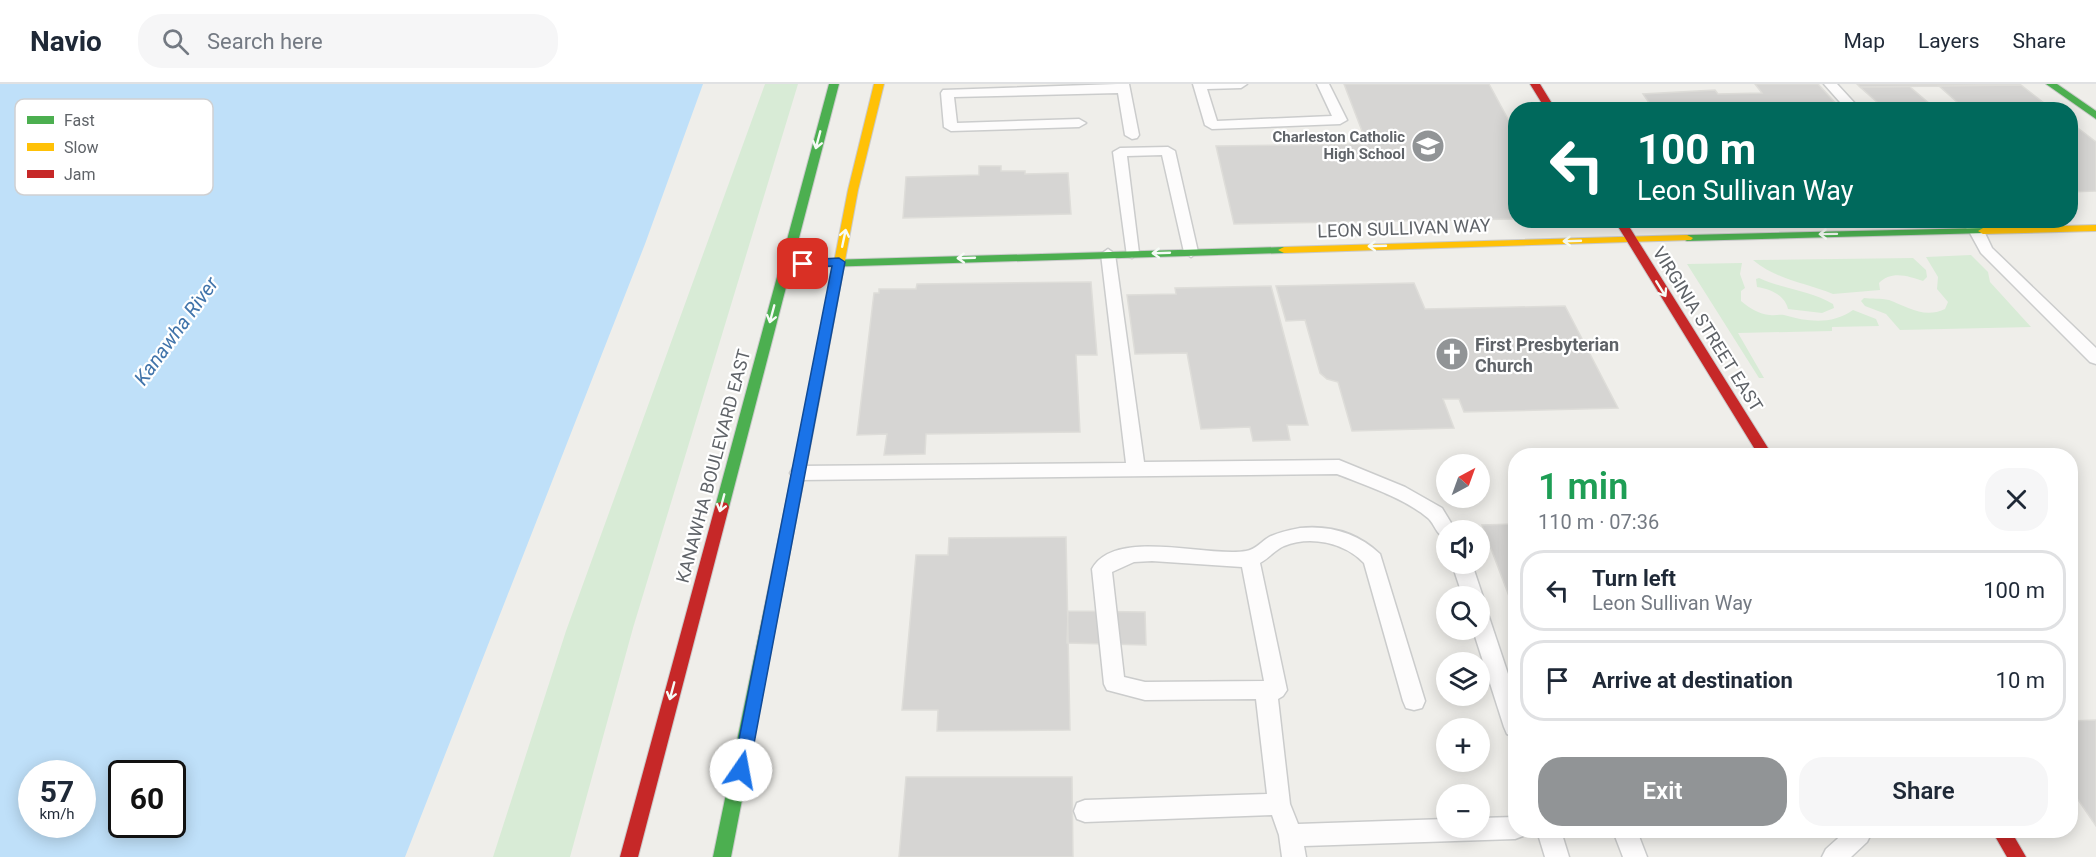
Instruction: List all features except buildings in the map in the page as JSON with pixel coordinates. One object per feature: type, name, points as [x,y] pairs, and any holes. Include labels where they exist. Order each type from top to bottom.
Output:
[{"type":"main road","name":"KANAWHA BOULEVARD EAST","points":[[629,857],[834,84]]},
{"type":"main road","points":[[722,857],[755,705],[839,262],[867,126],[879,84]]},
{"type":"main road","points":[[1535,84],[1546,102]]},
{"type":"main road","points":[[2051,84],[2076,102]]},
{"type":"main road","points":[[2078,103],[2096,116]]},
{"type":"main road","name":"VIRGINIA STREET EAST","points":[[1624,228],[1761,448]]},
{"type":"main road","name":"LEON SULLIVAN WAY","points":[[786,265],[1919,228]]},
{"type":"main road","name":"LEON SULLIVAN WAY","points":[[2078,228],[2096,228]]},
{"type":"main road","points":[[2005,838],[2017,857]]},
{"type":"lane","points":[[1241,84],[1199,85],[1212,125],[1340,120],[1323,84]]},
{"type":"lane","points":[[1830,84],[1847,102]]},
{"type":"lane","points":[[1079,123],[951,127],[947,93],[1124,86],[1132,135]]},
{"type":"lane","points":[[1132,254],[1120,152],[1168,151],[1191,252]]},
{"type":"lane","points":[[1973,228],[1986,250],[2096,358]]},
{"type":"lane","points":[[1108,254],[1136,470]]},
{"type":"lane","points":[[799,473],[1339,467],[1399,492],[1435,513],[1440,520]]},
{"type":"lane","points":[[1250,559],[1276,690],[1145,691],[1114,684],[1102,569],[1112,560],[1137,554],[1250,559],[1280,541],[1311,535],[1337,538],[1358,544],[1373,559],[1414,701]]},
{"type":"lane","points":[[1487,640],[1508,706]]},
{"type":"lane","points":[[1266,690],[1279,804],[1292,846],[1508,829]]},
{"type":"lane","points":[[1085,811],[1279,804]]},
{"type":"lane","points":[[1551,838],[1557,857]]},
{"type":"lane","points":[[1628,838],[1635,857]]},
{"type":"lane","points":[[1834,857],[1855,838]]},
{"type":"green space","points":[[765,84],[798,84],[633,628],[570,857],[493,857],[566,631]]},
{"type":"green space","points":[[1971,255],[1988,272],[1990,282],[2031,327],[1900,330],[1886,314],[1865,306],[1861,301],[1864,298],[1886,299],[1910,309],[1930,313],[1945,309],[1948,302],[1937,289],[1938,277],[1926,257]]},
{"type":"green space","points":[[1913,258],[1926,270],[1927,277],[1923,281],[1895,275],[1879,283],[1880,290],[1833,294],[1782,277],[1753,260]]},
{"type":"green space","points":[[1742,263],[1740,274],[1745,288],[1741,291],[1741,301],[1758,312],[1820,321],[1837,318],[1853,310],[1876,319],[1879,326],[1832,327],[1832,331],[1738,333],[1764,378],[1759,378],[1687,264]]},
{"type":"green space","points":[[1756,279],[1816,296],[1833,304],[1834,308],[1822,313],[1788,309],[1784,300],[1776,294],[1757,287]]},
{"type":"water","name":"Kanawha River","points":[[0,84],[703,84],[645,244],[405,857],[0,857]]},
{"type":"traffic: fast","points":[[722,507],[834,84]]},
{"type":"traffic: fast","points":[[2051,84],[2076,102]]},
{"type":"traffic: fast","points":[[2078,103],[2096,116]]},
{"type":"traffic: fast","points":[[1687,238],[1983,231]]},
{"type":"traffic: fast","points":[[786,265],[1284,250]]},
{"type":"traffic: fast","points":[[722,857],[813,401]]},
{"type":"traffic: slow","points":[[813,401],[853,190],[879,84]]},
{"type":"traffic: slow","points":[[1983,231],[2096,228]]},
{"type":"traffic: slow","points":[[1284,250],[1687,238]]},
{"type":"traffic: jam","points":[[1535,84],[1546,102]]},
{"type":"traffic: jam","points":[[1624,228],[1761,448]]},
{"type":"traffic: jam","points":[[629,857],[722,507]]},
{"type":"traffic: jam","points":[[2005,838],[2017,857]]},
{"type":"place","name":"Charleston Catholic High School","points":[[1428,146]]},
{"type":"place","name":"First Presbyterian Church","points":[[1452,354]]},
{"type":"route","points":[[741,770],[839,262],[803,264]]}]
